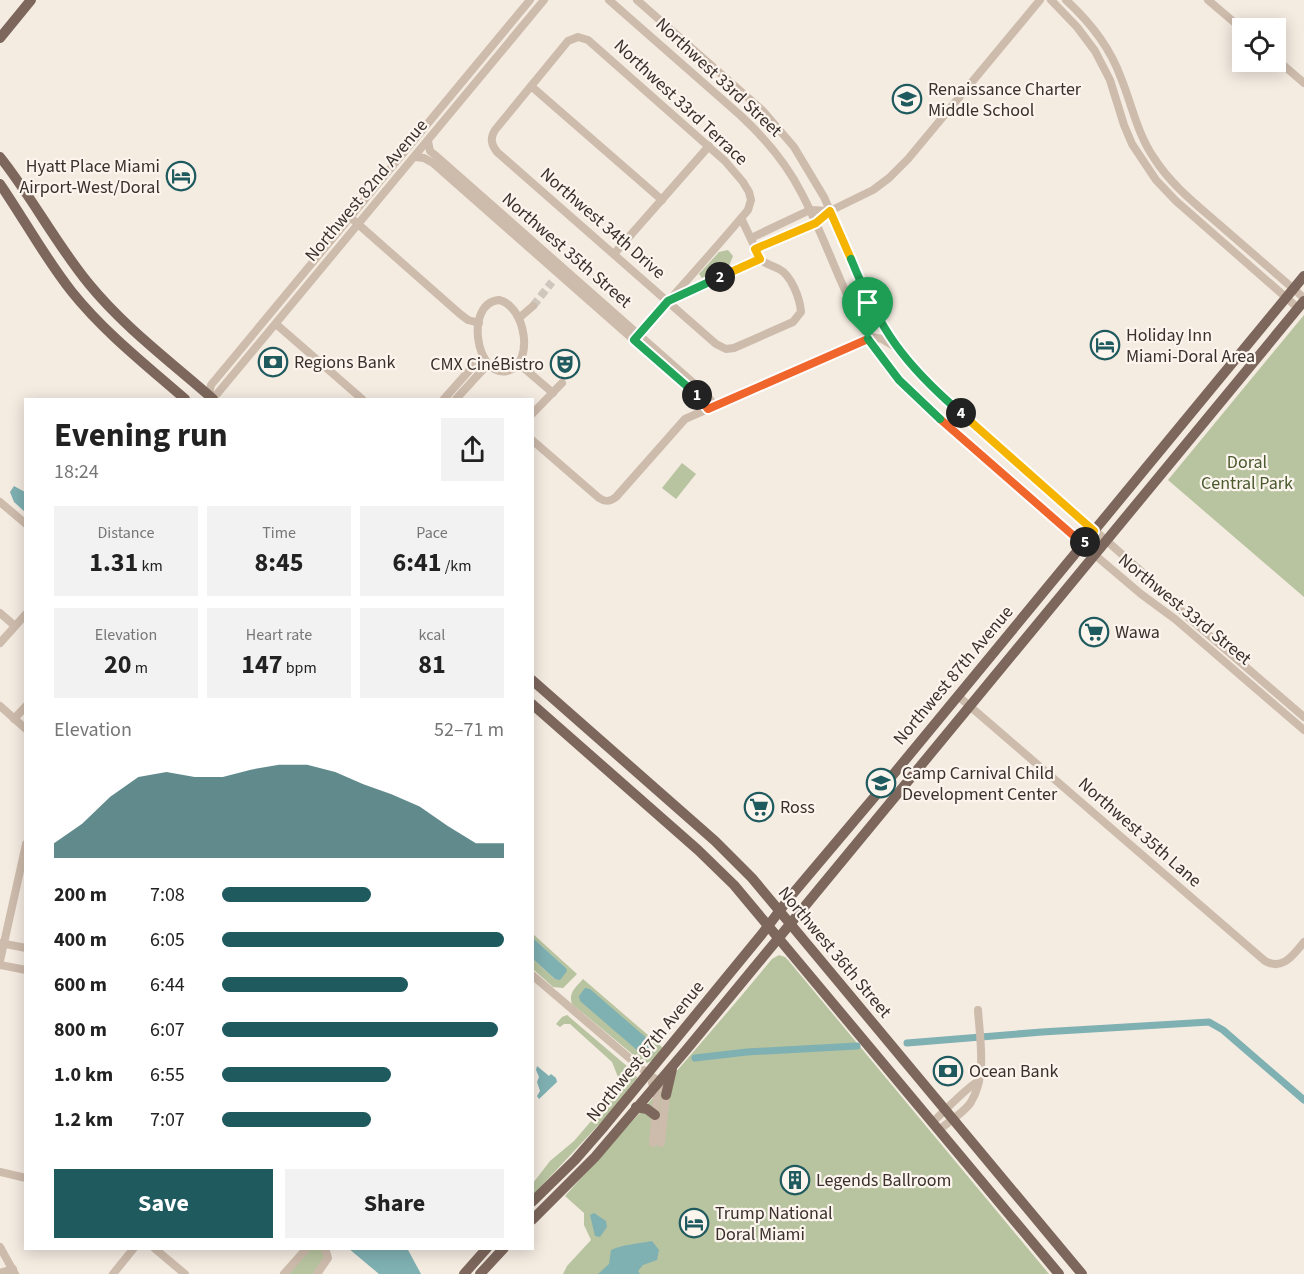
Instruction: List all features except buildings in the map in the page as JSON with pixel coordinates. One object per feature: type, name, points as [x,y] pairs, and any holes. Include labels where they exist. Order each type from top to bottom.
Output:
[{"type":"main road","points":[[0,38],[31,0]]},
{"type":"main road","points":[[0,157],[76,268],[112,310],[210,398]]},
{"type":"main road","points":[[0,184],[64,282],[86,308],[130,351],[184,398]]},
{"type":"main road","points":[[14,206],[33,215],[39,212]]},
{"type":"main road","points":[[31,232],[43,228],[54,234]]},
{"type":"main road","points":[[64,282],[76,268]]},
{"type":"main road","name":"Northwest 87th Avenue","points":[[534,1200],[589,1145],[780,910],[1304,276]]},
{"type":"main road","name":"Northwest 87th Avenue","points":[[534,1218],[595,1157],[701,1032],[1302,302]]},
{"type":"main road","points":[[1204,397],[1217,407]]},
{"type":"main road","name":"Northwest 36th Street","points":[[534,682],[729,854],[780,910],[1079,1270]]},
{"type":"main road","name":"Northwest 36th Street","points":[[534,706],[717,868],[769,925],[1059,1274]]},
{"type":"main road","points":[[897,769],[909,779]]},
{"type":"main road","points":[[638,796],[662,806],[671,802]]},
{"type":"main road","points":[[701,1032],[706,1012],[715,1000],[716,991]]},
{"type":"main road","points":[[831,1000],[845,1007],[862,1009]]},
{"type":"main road","points":[[846,1018],[856,1017],[873,1022]]},
{"type":"main road","points":[[666,1095],[674,1064]]},
{"type":"main road","points":[[636,1107],[647,1109],[655,1115]]},
{"type":"main road","points":[[464,1274],[485,1250]]},
{"type":"main road","points":[[473,1264],[481,1273],[502,1250]]},
{"type":"main road","points":[[1064,1274],[1079,1270]]},
{"type":"street","name":"Northwest 82nd Avenue","points":[[210,398],[212,385],[530,0]]},
{"type":"street","name":"Northwest 82nd Avenue","points":[[210,398],[217,394],[276,324],[544,0]]},
{"type":"street","name":"Northwest 33rd Street","points":[[609,0],[760,134],[786,167],[810,210],[855,315],[868,339],[896,376],[921,402],[1095,555],[1175,619],[1304,730]]},
{"type":"street","name":"Northwest 33rd Street","points":[[637,0],[749,98],[777,126],[805,162],[830,211],[868,300],[896,347],[917,373],[1151,580],[1177,608],[1304,717]]},
{"type":"street","points":[[755,249],[816,223],[830,211],[873,190],[903,165],[1040,0]]},
{"type":"street","points":[[1051,0],[1085,36],[1095,51],[1110,80],[1124,125],[1149,171],[1172,197],[1226,245],[1302,302]]},
{"type":"street","points":[[1066,0],[1098,35],[1120,75],[1139,131],[1157,163],[1180,189],[1234,236],[1290,293]]},
{"type":"street","points":[[1208,0],[1232,20]]},
{"type":"street","points":[[496,60],[500,45],[499,37]]},
{"type":"street","name":"Northwest 33rd Terrace","points":[[531,86],[568,41],[578,37],[588,40],[732,169],[749,192],[750,205],[741,218]]},
{"type":"street","points":[[1286,67],[1304,83]]},
{"type":"street","points":[[1110,80],[1120,75]]},
{"type":"street","points":[[531,86],[662,200]]},
{"type":"street","name":"Northwest 34th Drive","points":[[531,86],[495,130],[491,142],[499,153],[724,349],[732,349],[798,318],[801,307],[789,279],[782,270],[760,259]]},
{"type":"street","name":"Northwest 35th Street","points":[[428,141],[430,150],[488,207]]},
{"type":"street","points":[[614,254],[709,147]]},
{"type":"street","name":"Northwest 35th Street","points":[[415,157],[430,161],[488,207],[712,407]]},
{"type":"street","points":[[751,238],[810,210],[830,211]]},
{"type":"street","points":[[350,217],[460,314],[468,320],[479,323]]},
{"type":"street","points":[[636,338],[668,301],[741,218],[760,259],[668,301]]},
{"type":"street","points":[[1226,245],[1234,236]]},
{"type":"street","points":[[313,262],[321,270]]},
{"type":"street","points":[[552,282],[562,272]]},
{"type":"street","points":[[496,300],[508,304],[519,318],[523,327],[524,343],[518,363],[511,370],[503,372],[496,370],[486,361],[478,343],[479,323],[483,310],[496,300]]},
{"type":"street","points":[[280,302],[275,317],[276,324],[361,398]]},
{"type":"street","points":[[519,318],[533,306]]},
{"type":"street","points":[[534,442],[600,499],[609,501],[616,497],[685,419],[868,339],[878,338],[896,347]]},
{"type":"street","points":[[445,398],[475,364],[486,361]]},
{"type":"street","points":[[457,398],[486,361]]},
{"type":"street","points":[[518,363],[553,393]]},
{"type":"street","points":[[534,412],[562,383]]},
{"type":"street","points":[[0,502],[24,522]]},
{"type":"street","points":[[0,613],[15,626]]},
{"type":"street","points":[[0,643],[24,616]]},
{"type":"street","name":"Northwest 35th Lane","points":[[958,696],[1263,960],[1276,965],[1287,961],[1304,942]]},
{"type":"street","points":[[0,706],[24,727]]},
{"type":"street","points":[[14,719],[24,708]]},
{"type":"street","points":[[1294,721],[1304,724]]},
{"type":"street","points":[[24,852],[2,943],[0,963],[24,969]]},
{"type":"street","points":[[2,943],[24,948]]},
{"type":"street","points":[[534,977],[648,1074],[666,1095],[657,1143],[656,1084]]},
{"type":"street","points":[[936,1126],[949,1114],[973,1083],[979,1081],[981,1050],[978,1010]]},
{"type":"street","points":[[0,1172],[24,1178]]},
{"type":"street","points":[[0,1247],[14,1271],[0,1273]]},
{"type":"street","points":[[113,1274],[132,1250]]},
{"type":"street","points":[[156,1250],[185,1274]]},
{"type":"street","points":[[284,1274],[305,1250]]},
{"type":"street","points":[[317,1274],[327,1260],[326,1250]]},
{"type":"green space","points":[[728,250],[733,256],[729,266],[702,278],[699,274],[719,252]]},
{"type":"green space","name":"Doral Central Park","points":[[1304,315],[1304,597],[1168,480]]},
{"type":"green space","points":[[682,463],[696,474],[676,499],[662,488]]},
{"type":"green space","points":[[534,935],[577,974],[563,988],[553,987],[534,970],[534,960],[555,979],[566,968],[534,939]]},
{"type":"green space","points":[[779,955],[788,960],[1049,1274],[563,1274],[567,1266],[591,1240],[584,1225],[584,1213],[565,1196],[670,1079],[772,959]]},
{"type":"green space","points":[[583,979],[663,1048],[653,1060],[647,1063],[637,1058],[572,1004],[572,993]]},
{"type":"green space","points":[[567,1015],[635,1073],[637,1078],[605,1118],[534,1194],[534,1182],[550,1161],[574,1141],[617,1091],[618,1077],[612,1062],[570,1024],[560,1027],[556,1024]]},
{"type":"green space","points":[[308,1250],[322,1250],[327,1256],[314,1274],[287,1274]]},
{"type":"water","points":[[14,486],[24,491],[24,511],[14,502],[10,492]]},
{"type":"water","points":[[534,939],[566,968],[567,971],[560,980],[555,979],[534,960]]},
{"type":"water","points":[[585,988],[590,989],[650,1041],[655,1049],[650,1058],[645,1057],[580,1001],[579,996]]},
{"type":"water","points":[[537,1066],[549,1076],[551,1074],[556,1078],[557,1082],[539,1099],[537,1096],[540,1091],[537,1082],[539,1077]]},
{"type":"water","points":[[594,1213],[606,1221],[607,1227],[600,1237],[595,1236],[590,1215]]},
{"type":"water","points":[[652,1241],[659,1250],[657,1260],[643,1265],[638,1271],[640,1274],[598,1274],[609,1264],[611,1250]]},
{"type":"water","points":[[350,1250],[408,1250],[421,1274],[379,1274]]},
{"type":"waterway","points":[[907,1043],[1209,1022],[1223,1030],[1304,1100]]},
{"type":"waterway","points":[[695,1058],[747,1052],[857,1046]]},
{"type":"tunnel","points":[[533,306],[552,282]]},
{"type":"place","name":"Renaissance Charter Middle School","points":[[907,99]]},
{"type":"place","name":"Hyatt Place Miami Airport-West/Doral","points":[[181,176]]},
{"type":"place","name":"Holiday Inn Miami-Doral Area","points":[[1105,345]]},
{"type":"place","name":"Regions Bank","points":[[273,362]]},
{"type":"place","name":"CMX CinéBistro","points":[[565,364]]},
{"type":"place","name":"Wawa","points":[[1094,632]]},
{"type":"place","name":"Camp Carnival Child Development Center","points":[[881,783]]},
{"type":"place","name":"Ross","points":[[759,807]]},
{"type":"place","name":"Ocean Bank","points":[[948,1071]]},
{"type":"place","name":"Legends Ballroom","points":[[795,1180]]},
{"type":"place","name":"Trump National Doral Miami","points":[[694,1223]]},
{"type":"route","points":[[830,211],[868,300],[896,347],[917,373],[937,392],[1094,531],[1083,544],[921,402],[879,356],[868,339],[708,409],[703,400],[634,340],[668,301],[760,259],[755,249],[816,223],[830,211]]}]
